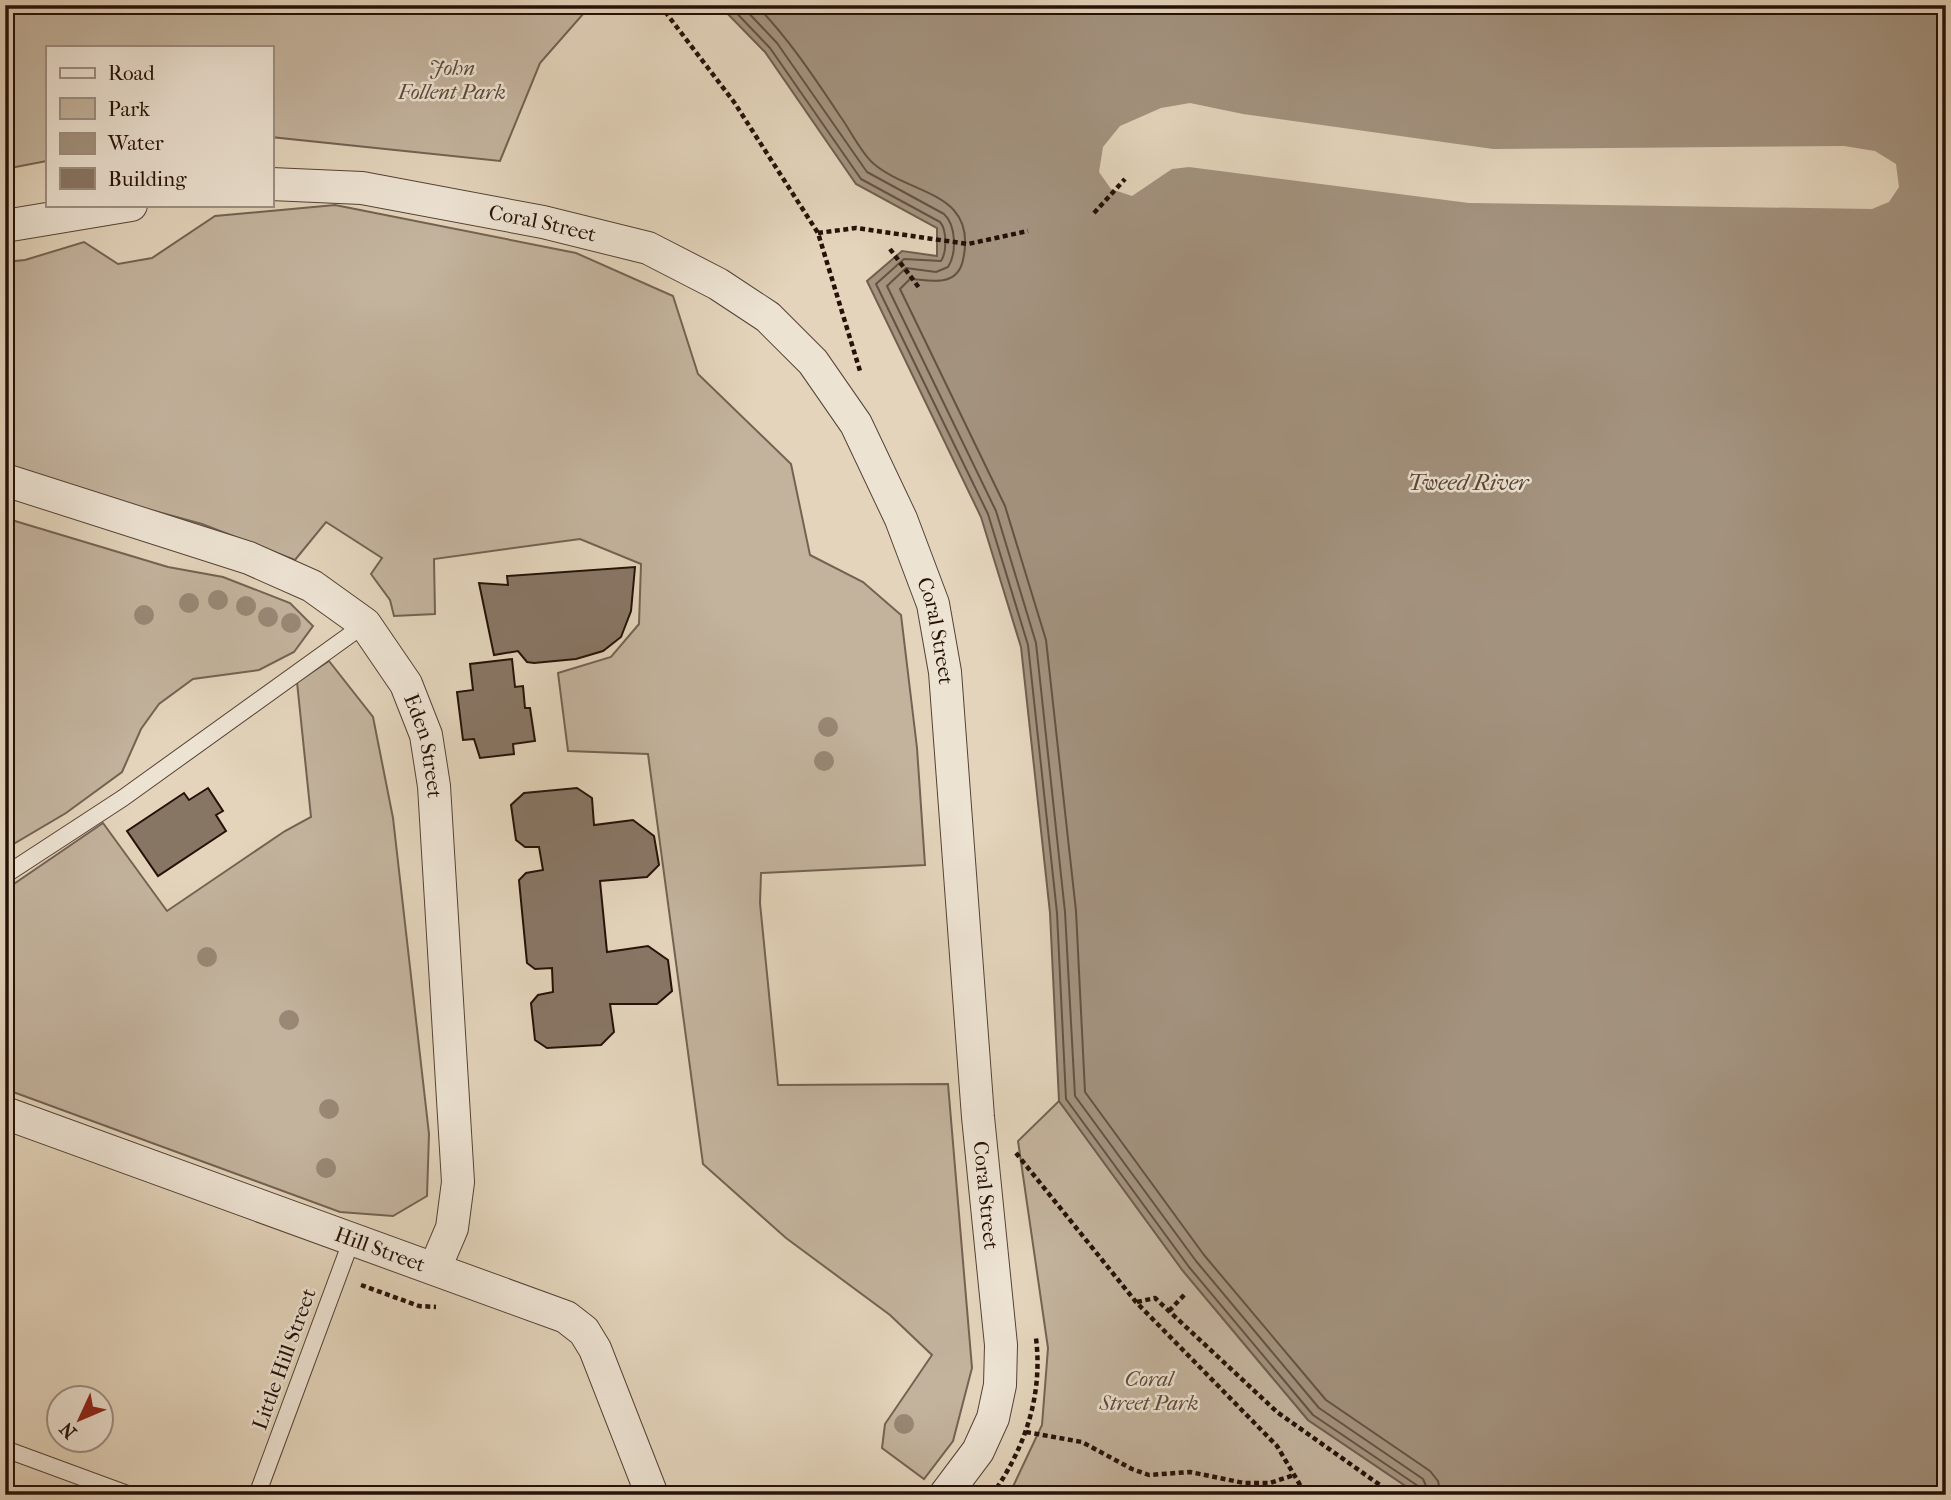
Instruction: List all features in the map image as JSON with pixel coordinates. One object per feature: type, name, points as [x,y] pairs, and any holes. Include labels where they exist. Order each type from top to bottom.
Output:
[{"type":"street","name":"Coral Street","points":[[273,184],[362,188],[543,222],[648,248],[718,284],[768,317],[813,362],[856,424],[901,519],[933,604],[945,672],[978,1117],[1001,1345],[1000,1385],[993,1418],[978,1451],[945,1495]]},
{"type":"street","points":[[5,226],[125,206]]},
{"type":"street","name":"Eden Street","points":[[5,480],[249,558],[312,586],[365,624],[405,684],[426,735],[434,786],[458,1182],[452,1228],[435,1268]]},
{"type":"street","name":"Hill Street","points":[[5,1112],[548,1309],[584,1331],[608,1378],[652,1495]]},
{"type":"lane","points":[[5,875],[123,798],[256,699],[365,624]]},
{"type":"lane","name":"Little Hill Street","points":[[257,1495],[352,1239]]},
{"type":"lane","points":[[5,1449],[130,1495]]},
{"type":"path","points":[[1094,212],[1125,179]]},
{"type":"path","points":[[818,233],[856,228],[968,244],[1028,231]]},
{"type":"path","points":[[890,249],[920,289]]},
{"type":"path","points":[[1011,1147],[1136,1302],[1277,1446],[1306,1495]]},
{"type":"path","points":[[1169,1311],[1186,1293]]},
{"type":"path","points":[[1136,1302],[1155,1298],[1278,1412],[1394,1495]]},
{"type":"path","points":[[1026,1432],[1082,1442],[1149,1475],[1190,1472],[1244,1483],[1270,1483],[1294,1475]]},
{"type":"green space","name":"John Follent Park","points":[[5,5],[591,5],[540,63],[500,161],[273,137],[273,46],[46,46],[46,161],[5,169]]},
{"type":"green space","points":[[335,205],[576,253],[673,296],[698,374],[791,464],[810,555],[863,582],[901,615],[917,748],[925,865],[761,873],[760,903],[778,1085],[948,1084],[972,1368],[953,1441],[924,1479],[882,1448],[885,1424],[932,1355],[890,1315],[786,1238],[703,1164],[648,754],[568,751],[558,673],[611,657],[639,624],[641,564],[580,539],[434,559],[435,614],[394,616],[390,600],[371,574],[382,558],[326,522],[295,560],[202,524],[5,470],[5,262],[25,260],[84,242],[118,264],[152,258],[215,216]]},
{"type":"green space","points":[[5,518],[168,567],[223,577],[290,603],[313,626],[294,652],[259,670],[193,679],[159,704],[141,729],[122,772],[66,813],[5,849]]},
{"type":"green space","points":[[329,661],[373,717],[393,818],[429,1134],[427,1196],[393,1216],[340,1212],[5,1089],[5,890],[103,823],[167,911],[285,831],[311,817],[297,682]]},
{"type":"green space","name":"Coral Street Park","points":[[1059,1101],[1183,1271],[1308,1420],[1419,1495],[1009,1495],[1042,1425],[1048,1348],[1018,1141]]},
{"type":"water","name":"Tweed River","points":[[719,5],[1946,5],[1946,1495],[1419,1495],[1308,1420],[1183,1271],[1059,1101],[1050,913],[1021,647],[981,517],[867,281],[902,251],[937,256],[937,228],[856,184],[765,52]]},
{"type":"pier","points":[[1190,103],[1243,114],[1493,149],[1844,146],[1875,151],[1896,164],[1899,187],[1889,202],[1872,209],[1469,203],[1189,167],[1172,169],[1132,196],[1111,189],[1099,172],[1103,147],[1120,126],[1161,108]]},
{"type":"building","points":[[635,567],[631,611],[621,637],[603,651],[576,659],[534,663],[527,662],[518,651],[494,655],[479,583],[508,585],[507,576]]},
{"type":"building","points":[[512,659],[515,687],[523,686],[525,708],[530,708],[535,741],[513,744],[514,754],[480,758],[474,739],[463,740],[457,692],[473,690],[470,664]]},
{"type":"building","points":[[208,788],[223,811],[216,815],[226,831],[158,876],[127,831],[184,793],[189,800]]},
{"type":"building","points":[[577,788],[592,798],[594,825],[633,820],[654,836],[659,865],[647,877],[600,881],[607,952],[648,946],[668,960],[672,991],[657,1004],[610,1004],[614,1032],[601,1045],[547,1048],[535,1040],[531,1003],[538,995],[553,992],[552,968],[535,969],[527,963],[519,880],[526,873],[543,870],[539,847],[525,847],[516,840],[511,805],[524,793]]}]
